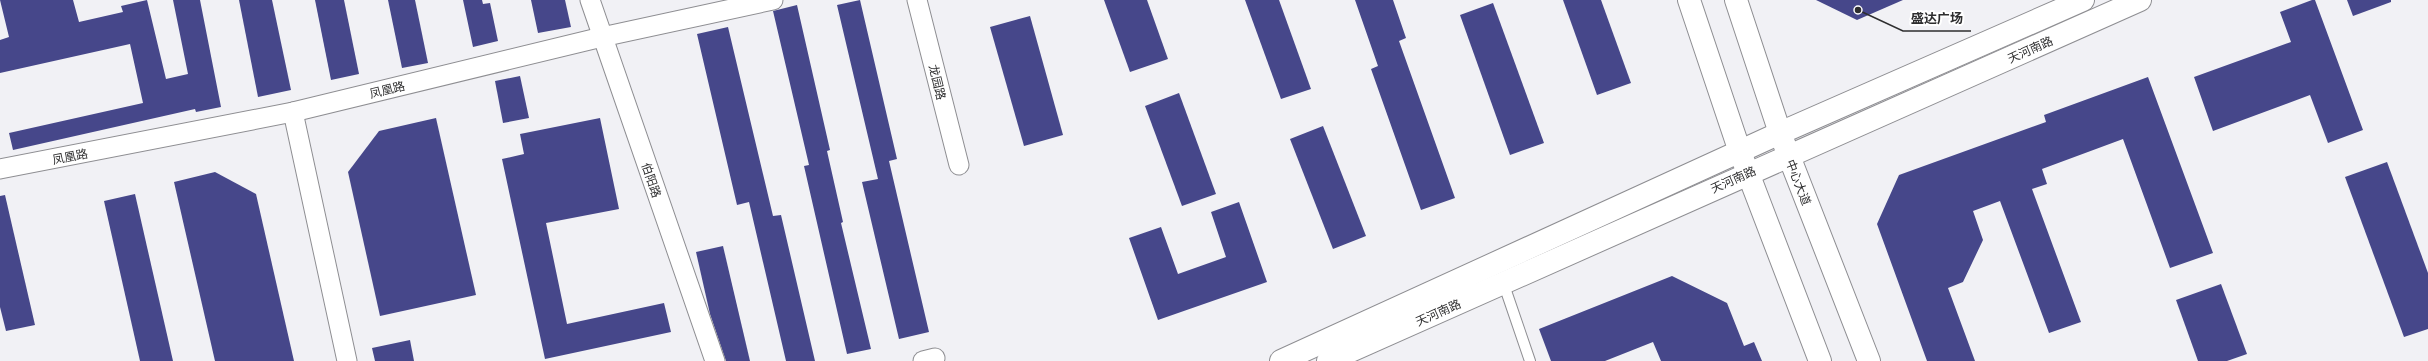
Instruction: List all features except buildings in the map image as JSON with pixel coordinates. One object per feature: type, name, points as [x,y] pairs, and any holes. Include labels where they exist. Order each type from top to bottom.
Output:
[{"type":"main road","points":[[1689,0],[1740,152],[1820,361]]},
{"type":"main road","name":"中心大道","points":[[1736,0],[1780,133],[1869,361]]},
{"type":"main road","name":"天河南路","points":[[1281,361],[1780,133],[2083,0]]},
{"type":"main road","name":"天河南路","points":[[1328,361],[2140,0]]},
{"type":"street","name":"伯阳路","points":[[590,0],[715,361]]},
{"type":"street","name":"凤凰路","points":[[0,170],[293,112],[602,37],[773,0]]},
{"type":"street","name":"龙园路","points":[[917,0],[959,165]]},
{"type":"street","points":[[293,112],[347,361]]},
{"type":"lane","points":[[1503,282],[1530,361]]},
{"type":"place","name":"盛达广场","points":[[1858,10]]}]
